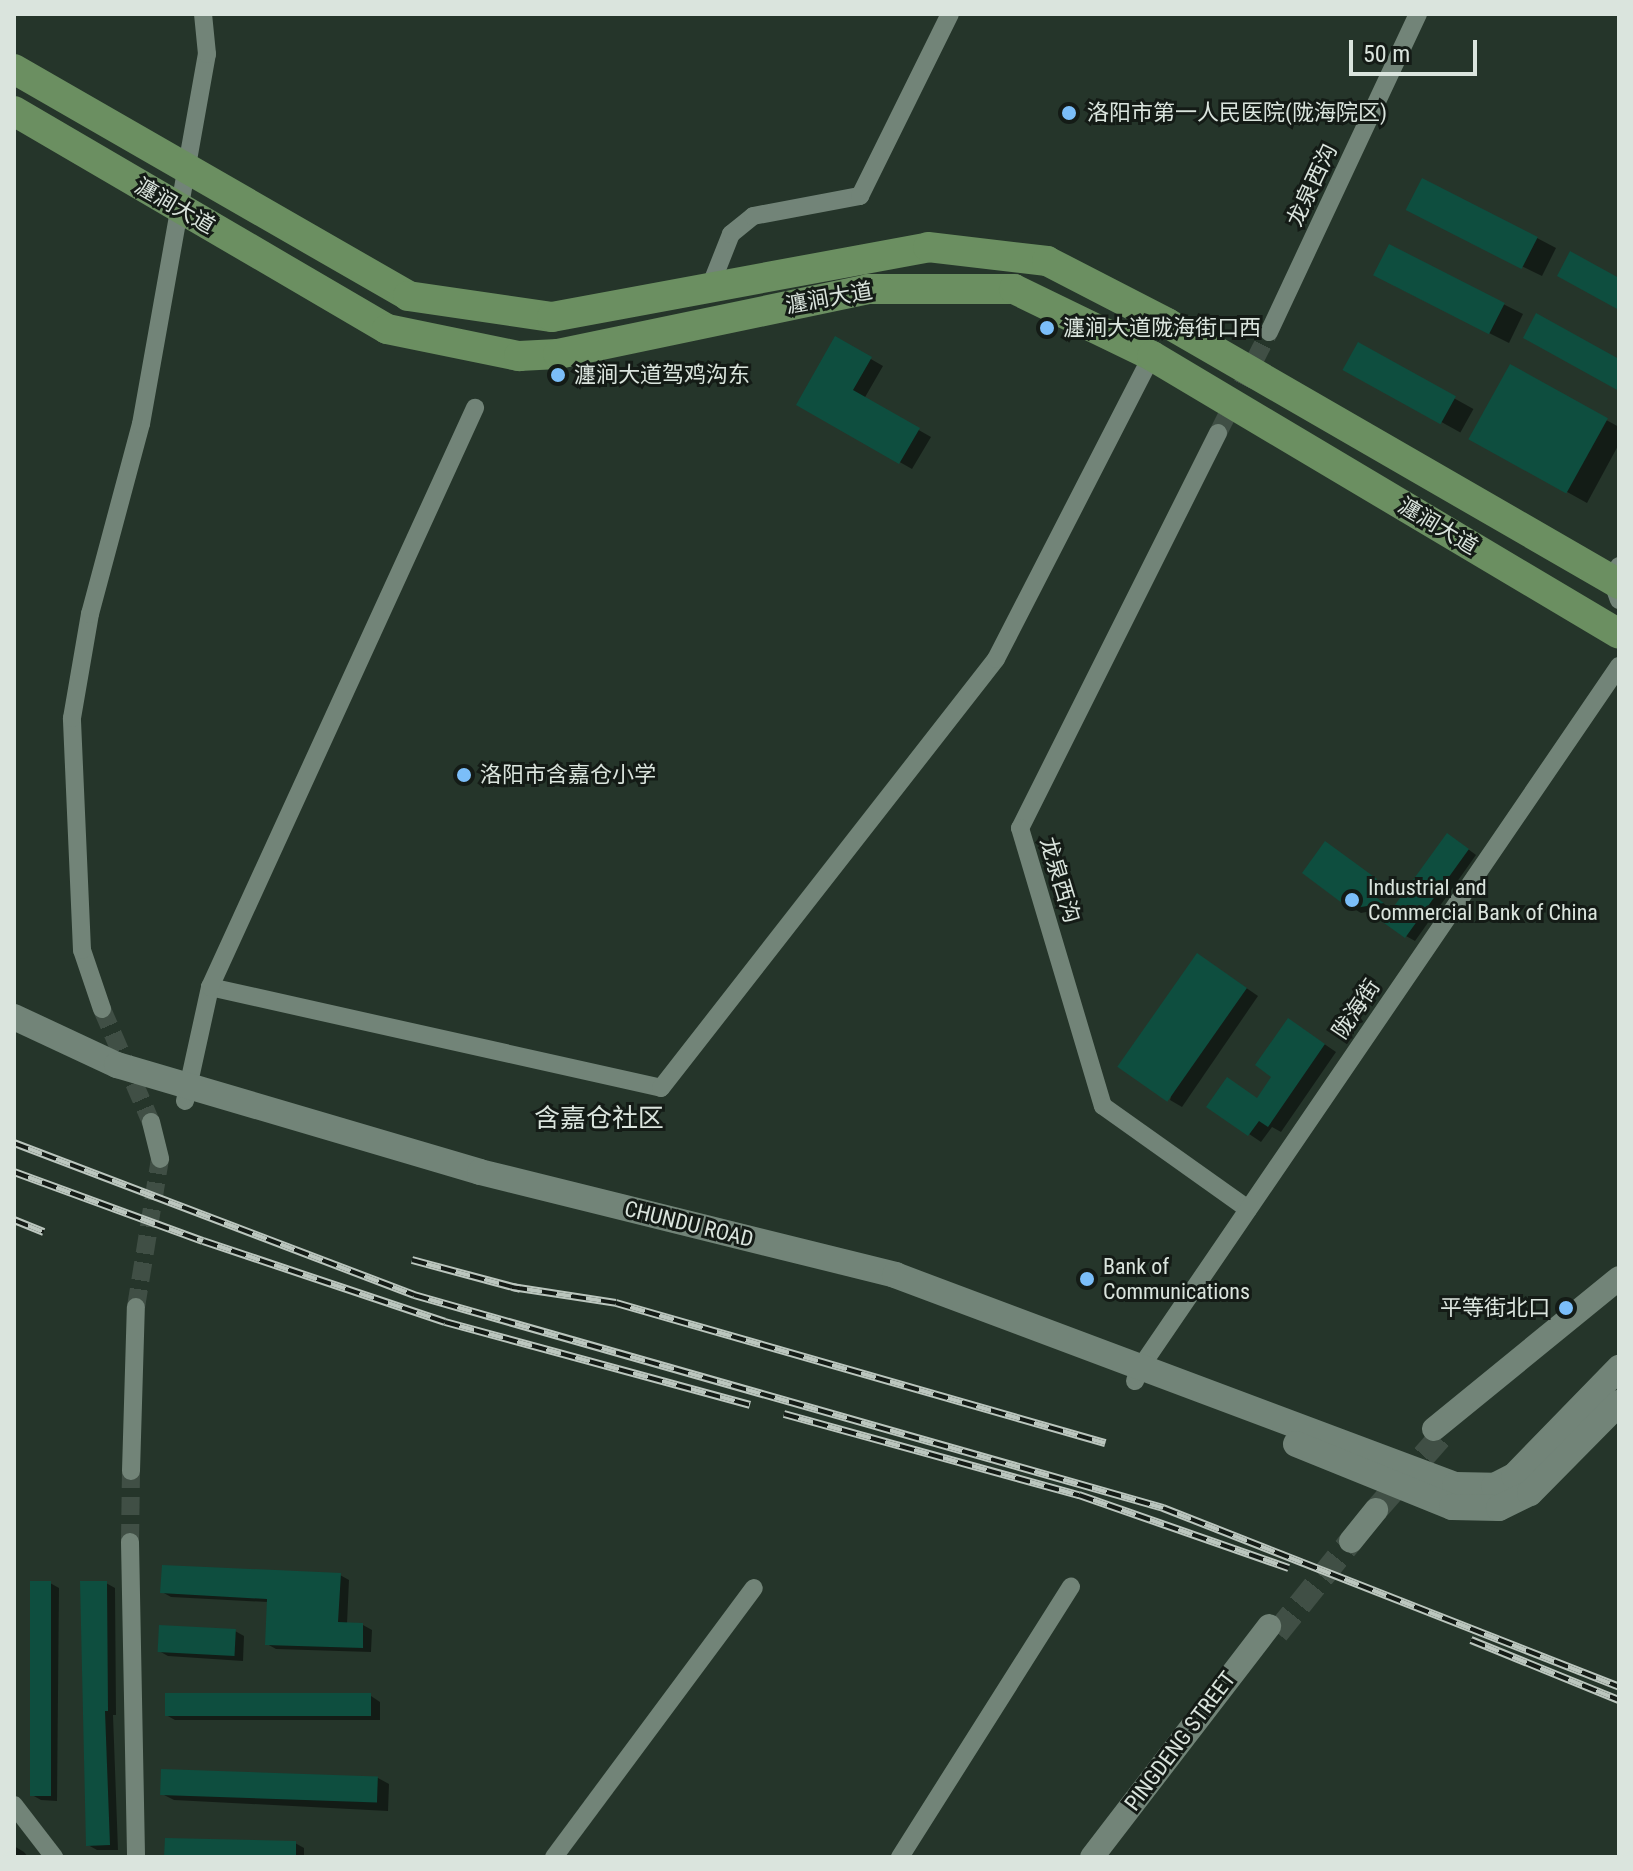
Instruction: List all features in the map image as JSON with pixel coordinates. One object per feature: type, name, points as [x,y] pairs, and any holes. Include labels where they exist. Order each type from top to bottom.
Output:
[{"type":"main road","name":"瀍涧大道","points":[[14,69],[408,296],[552,317],[928,247],[1047,261],[1167,323],[1617,583]]},
{"type":"main road","name":"瀍涧大道","points":[[14,111],[387,329],[519,356],[558,354],[868,289],[1014,289],[1152,356],[1619,634]]},
{"type":"main road","name":"CHUNDU ROAD","points":[[14,1017],[187,1094]]},
{"type":"main road","name":"CHUNDU ROAD","points":[[14,1034],[111,1079],[187,1094],[480,1172],[895,1275],[1354,1458]]},
{"type":"main road","points":[[1354,1458],[1455,1485],[1494,1486],[1514,1476],[1619,1368]]},
{"type":"main road","points":[[1354,1458],[1452,1507],[1499,1508],[1530,1493],[1619,1403]]},
{"type":"street","points":[[102,1009],[82,950],[72,718],[90,614],[141,424],[207,54],[203,14]]},
{"type":"street","points":[[710,287],[731,234],[753,216],[860,196],[950,14]]},
{"type":"street","name":"龙泉西沟","points":[[1269,332],[1418,14]]},
{"type":"street","points":[[210,987],[661,1088],[996,659],[1152,356]]},
{"type":"street","points":[[187,1094],[210,987],[475,408]]},
{"type":"street","name":"龙泉西沟","points":[[1218,433],[1020,828],[1103,1106],[1248,1209]]},
{"type":"street","name":"陇海街","points":[[1137,1374],[1619,666]]},
{"type":"street","points":[[151,1122],[160,1159]]},
{"type":"street","points":[[1619,1278],[1439,1432],[1619,1292]]},
{"type":"street","points":[[131,1471],[136,1307]]},
{"type":"street","points":[[1347,1538],[1372,1508]]},
{"type":"street","points":[[130,1542],[136,1857]]},
{"type":"street","points":[[900,1857],[1071,1587]]},
{"type":"street","points":[[554,1857],[754,1588]]},
{"type":"street","name":"PINGDENG STREET","points":[[1092,1857],[1273,1629],[1109,1857]]},
{"type":"street","points":[[14,1805],[54,1857]]},
{"type":"building","points":[[1422,178],[1538,237],[1521,269],[1406,210]]},
{"type":"building","points":[[1389,244],[1505,303],[1489,334],[1373,275]]},
{"type":"building","points":[[1570,251],[1619,278],[1619,310],[1557,276]]},
{"type":"building","points":[[1536,313],[1619,359],[1619,391],[1523,338]]},
{"type":"building","points":[[835,336],[872,357],[853,390],[920,428],[899,464],[796,405]]},
{"type":"building","points":[[1358,342],[1456,396],[1440,424],[1342,370]]},
{"type":"building","points":[[1510,364],[1608,418],[1566,494],[1468,439]]},
{"type":"building","points":[[1447,833],[1469,849],[1405,938],[1377,918],[1386,905],[1392,909]]},
{"type":"building","points":[[1325,841],[1377,879],[1368,891],[1384,903],[1350,909],[1302,873]]},
{"type":"building","points":[[1197,953],[1247,988],[1167,1102],[1117,1067]]},
{"type":"building","points":[[1288,1018],[1325,1044],[1268,1127],[1259,1121],[1248,1136],[1206,1107],[1227,1077],[1257,1098],[1271,1077],[1255,1065]]},
{"type":"building","points":[[162,1565],[341,1573],[338,1622],[363,1623],[363,1648],[265,1645],[267,1599],[160,1593]]},
{"type":"building","points":[[30,1581],[51,1581],[51,1796],[30,1796]]},
{"type":"building","points":[[80,1581],[107,1581],[108,1711],[105,1711],[110,1845],[86,1846]]},
{"type":"building","points":[[159,1625],[236,1629],[234,1656],[158,1652]]},
{"type":"building","points":[[165,1693],[371,1693],[371,1716],[165,1716]]},
{"type":"building","points":[[161,1769],[378,1777],[377,1803],[160,1795]]},
{"type":"building","points":[[165,1838],[296,1841],[296,1857],[164,1857]]},
{"type":"tunnel","points":[[1218,433],[1269,332]]},
{"type":"tunnel","points":[[102,1009],[151,1122]]},
{"type":"tunnel","points":[[136,1307],[160,1159]]},
{"type":"tunnel","points":[[1376,1510],[1443,1434]]},
{"type":"tunnel","points":[[130,1542],[131,1471]]},
{"type":"tunnel","points":[[1277,1633],[1351,1541]]},
{"type":"railway","points":[[14,1143],[414,1295],[1163,1508],[1619,1687]]},
{"type":"railway","points":[[14,1172],[203,1241],[445,1322],[750,1405]]},
{"type":"railway","points":[[14,1220],[44,1232]]},
{"type":"railway","points":[[412,1260],[520,1289]]},
{"type":"railway","points":[[512,1287],[616,1303],[1105,1443]]},
{"type":"railway","points":[[784,1414],[1079,1495],[1289,1568]]},
{"type":"railway","points":[[1471,1640],[1619,1700]]},
{"type":"place","name":"洛阳市第一人民医院(陇海院区)","points":[[1069,113]]},
{"type":"place","name":"瀍涧大道陇海街口西","points":[[1047,328]]},
{"type":"place","name":"瀍涧大道驾鸡沟东","points":[[558,375]]},
{"type":"place","name":"洛阳市含嘉仓小学","points":[[464,775]]},
{"type":"place","name":"Industrial and Commercial Bank of China","points":[[1352,900]]},
{"type":"place","name":"Bank of Communications","points":[[1087,1279]]},
{"type":"place","name":"平等街北口","points":[[1566,1308]]},
{"type":"district","name":"含嘉仓社区","points":[[599,1119]]}]
